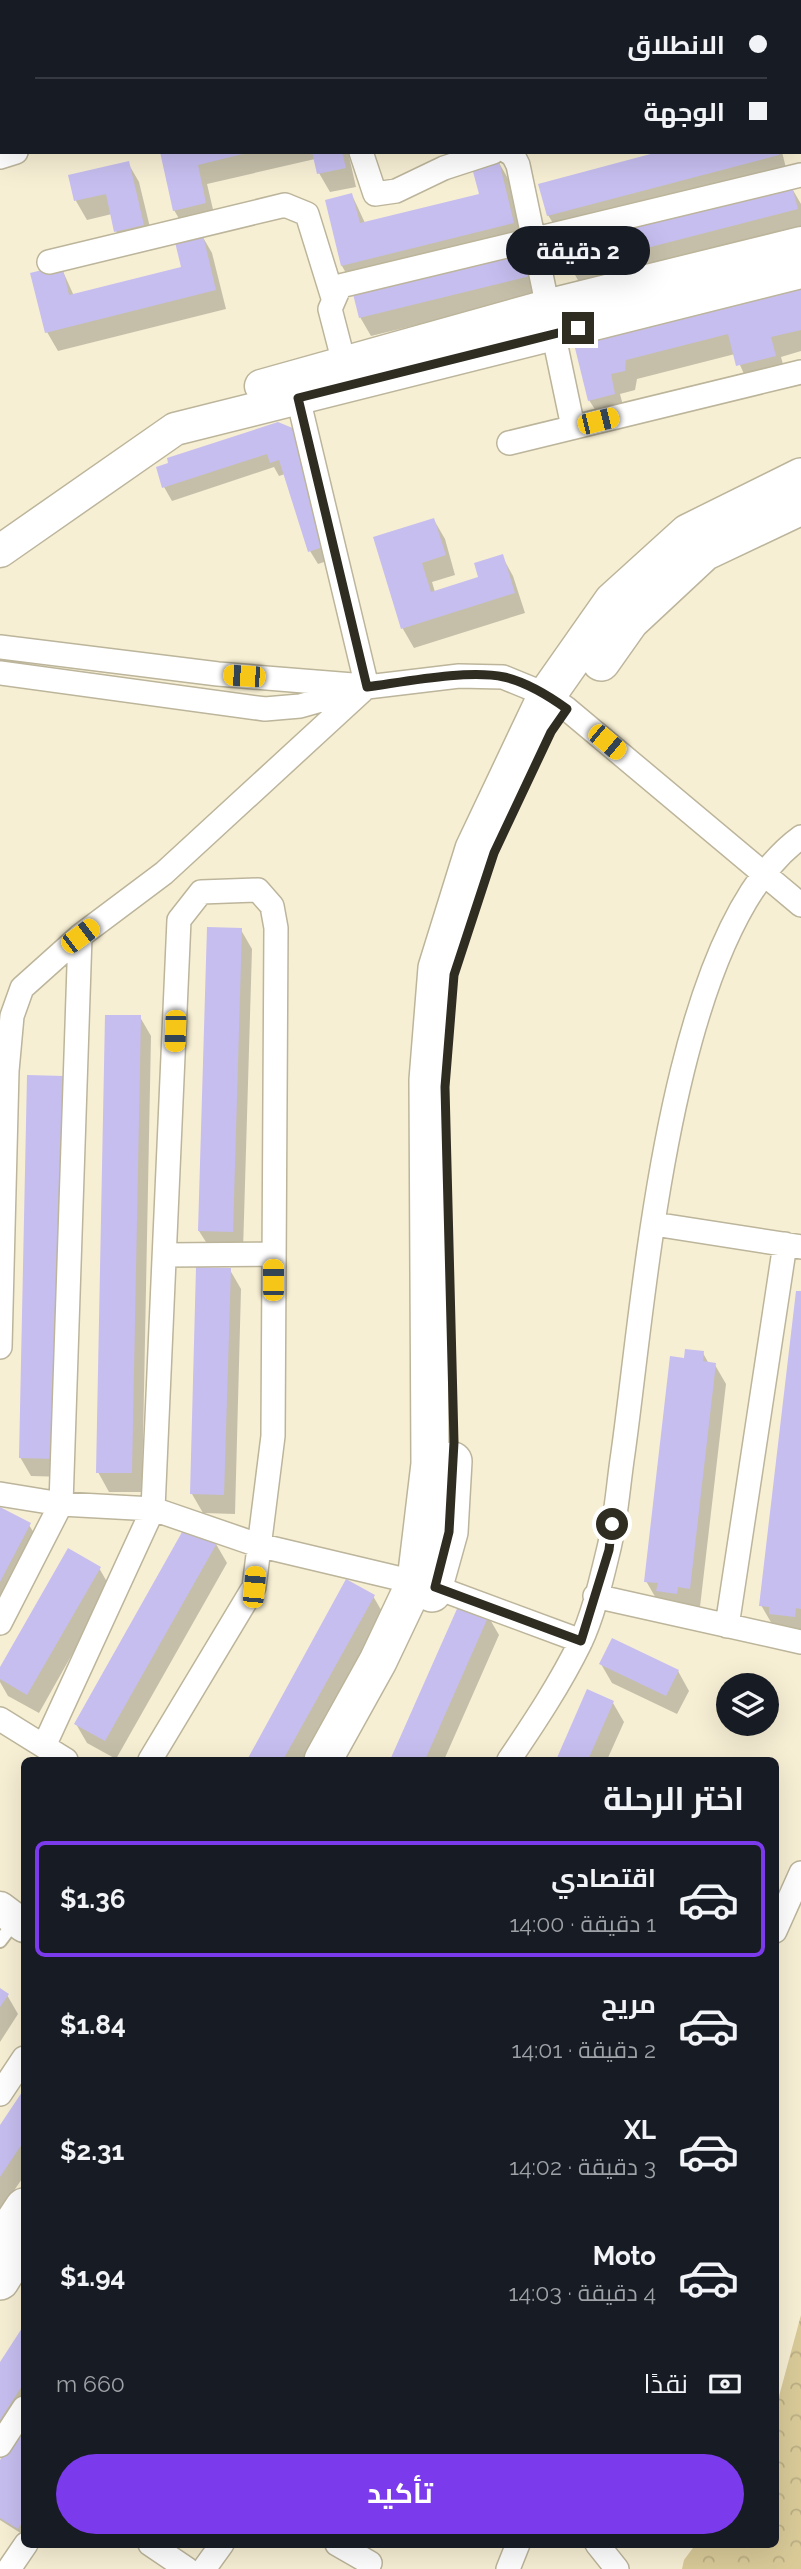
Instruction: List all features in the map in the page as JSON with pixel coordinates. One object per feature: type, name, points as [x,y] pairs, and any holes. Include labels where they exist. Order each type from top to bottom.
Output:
[{"type":"main road","points":[[0,551],[175,429],[298,398],[801,243]]},
{"type":"main road","points":[[0,524],[168,411],[344,363],[801,272]]},
{"type":"main road","points":[[345,1757],[363,1729],[426,1584],[430,1464],[428,1080],[437,968],[474,849],[613,601],[688,533],[801,477]]},
{"type":"main road","points":[[557,702],[631,621],[705,552],[801,506]]},
{"type":"main road","points":[[325,1757],[378,1661],[426,1584]]},
{"type":"main road","points":[[0,2243],[21,2212]]},
{"type":"main road","points":[[0,2281],[21,2249]]},
{"type":"street","points":[[362,154],[375,194],[396,191],[444,168],[487,154]]},
{"type":"street","points":[[511,154],[518,165],[573,427]]},
{"type":"street","points":[[344,363],[330,309],[340,286],[801,175]]},
{"type":"street","points":[[49,262],[285,205],[307,214],[333,298]]},
{"type":"street","points":[[509,443],[801,372]]},
{"type":"street","points":[[298,398],[367,687]]},
{"type":"street","points":[[0,646],[218,674],[367,687]]},
{"type":"street","points":[[0,673],[265,709],[299,706],[367,687],[459,676],[503,677],[557,702],[801,905]]},
{"type":"street","points":[[0,1000],[22,988],[80,936],[164,873],[367,687]]},
{"type":"street","points":[[511,1757],[581,1641],[609,1550],[661,1167],[688,1052],[713,969],[747,896],[785,848],[801,837]]},
{"type":"street","points":[[164,873],[189,905]]},
{"type":"street","points":[[44,1746],[153,1508],[167,1255],[179,920],[201,892],[258,890],[272,906],[276,928],[273,1436],[254,1587],[152,1757]]},
{"type":"street","points":[[0,1623],[61,1504],[80,936]]},
{"type":"street","points":[[0,1346],[7,1072],[12,1016],[22,988]]},
{"type":"street","points":[[654,1224],[793,1245],[727,1626]]},
{"type":"street","points":[[167,1255],[273,1254]]},
{"type":"street","points":[[0,1494],[61,1504],[153,1508],[258,1545],[426,1584],[581,1641]]},
{"type":"street","points":[[595,1596],[801,1642]]},
{"type":"street","points":[[0,1719],[61,1757]]},
{"type":"street","points":[[779,1922],[801,1873]]},
{"type":"street","points":[[0,2094],[21,2062]]},
{"type":"street","points":[[0,2445],[21,2412]]},
{"type":"street","points":[[156,2548],[187,2569]]},
{"type":"street","points":[[204,2569],[219,2548]]},
{"type":"street","points":[[346,2548],[372,2559]]},
{"type":"street","points":[[508,2569],[516,2548]]},
{"type":"street","points":[[600,2548],[617,2569]]},
{"type":"green space","points":[[801,2315],[801,2569],[682,2569],[684,2560],[693,2548],[779,2548],[779,2396]]},
{"type":"building","points":[[160,154],[243,154],[198,165],[206,203],[173,211]]},
{"type":"building","points":[[312,154],[342,154],[346,168],[317,174]]},
{"type":"building","points":[[650,154],[779,154],[547,216],[538,184]]},
{"type":"building","points":[[129,161],[144,225],[114,232],[106,194],[74,201],[68,175]]},
{"type":"building","points":[[499,161],[514,223],[341,266],[325,200],[352,193],[360,223],[479,194],[472,168]]},
{"type":"building","points":[[791,183],[798,209],[569,268],[563,242]]},
{"type":"building","points":[[202,231],[216,290],[45,333],[30,273],[62,265],[69,295],[181,267],[174,238]]},
{"type":"building","points":[[524,249],[530,276],[359,318],[352,290]]},
{"type":"building","points":[[801,284],[801,330],[771,337],[776,356],[736,366],[728,334],[626,360],[625,371],[611,374],[615,394],[588,401],[573,340]]},
{"type":"building","points":[[278,422],[295,429],[332,544],[308,552],[279,460],[270,463],[267,454],[162,488],[156,467],[168,463],[167,458]]},
{"type":"building","points":[[434,518],[446,555],[422,563],[431,592],[478,577],[474,563],[503,554],[515,593],[401,629],[373,537]]},
{"type":"building","points":[[207,927],[242,928],[233,1232],[198,1231]]},
{"type":"building","points":[[105,1015],[141,1015],[132,1473],[96,1473]]},
{"type":"building","points":[[27,1075],[65,1076],[56,1459],[19,1458]]},
{"type":"building","points":[[196,1267],[231,1268],[224,1495],[190,1494]]},
{"type":"building","points":[[796,1291],[801,1291],[801,1609],[796,1608],[795,1617],[769,1614],[769,1607],[759,1606]]},
{"type":"building","points":[[685,1349],[704,1351],[703,1361],[716,1363],[690,1589],[678,1587],[677,1594],[656,1591],[658,1583],[644,1582],[670,1356],[684,1358]]},
{"type":"building","points":[[0,1507],[31,1523],[0,1582]]},
{"type":"building","points":[[186,1525],[217,1543],[105,1741],[74,1724]]},
{"type":"building","points":[[68,1548],[101,1567],[27,1695],[0,1679],[0,1667]]},
{"type":"building","points":[[346,1579],[375,1595],[285,1757],[249,1757]]},
{"type":"building","points":[[460,1602],[489,1615],[426,1757],[391,1757]]},
{"type":"building","points":[[612,1638],[679,1670],[666,1696],[599,1664]]},
{"type":"building","points":[[587,1689],[614,1701],[589,1757],[557,1757]]},
{"type":"building","points":[[0,1988],[9,1994],[0,2007]]},
{"type":"building","points":[[21,2094],[21,2146],[0,2177],[0,2125]]},
{"type":"building","points":[[21,2330],[21,2388],[0,2420],[0,2362]]},
{"type":"building","points":[[21,2427],[21,2524],[18,2529],[0,2518],[0,2460]]},
{"type":"route","points":[[578,328],[298,398],[367,687],[459,676],[503,677],[547,695],[567,709],[551,732],[494,853],[454,975],[445,1087],[454,1442],[449,1532],[435,1587],[581,1641],[609,1550],[612,1524]]}]
